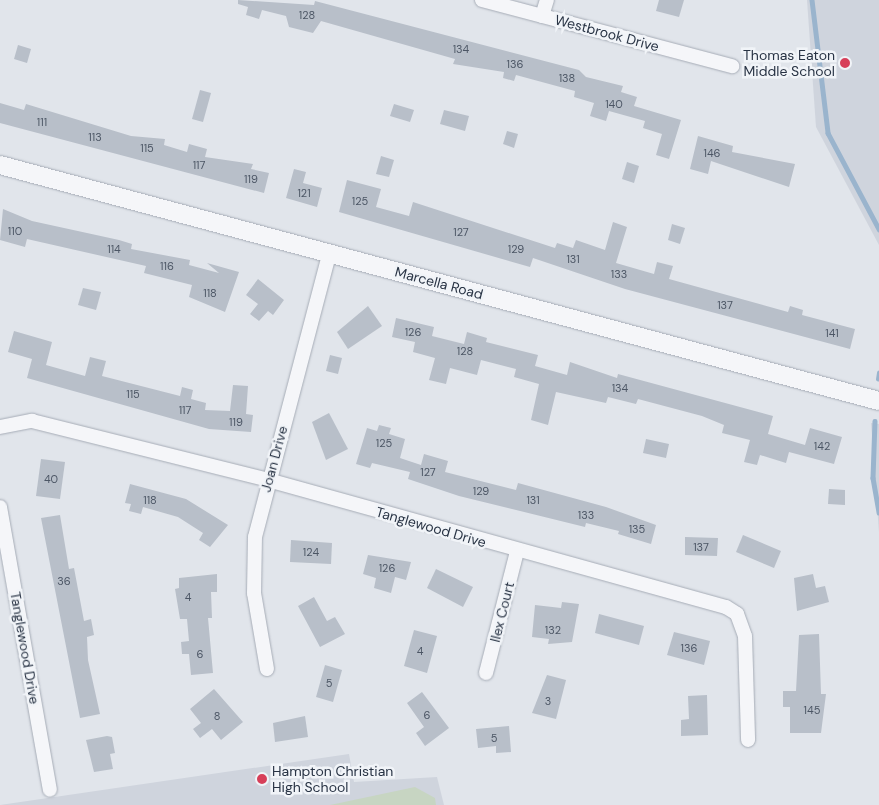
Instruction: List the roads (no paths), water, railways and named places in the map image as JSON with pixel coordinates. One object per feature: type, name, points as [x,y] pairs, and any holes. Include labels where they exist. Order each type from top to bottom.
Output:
[{"type":"street","name":"Westbrook Drive","points":[[482,0],[732,66]]},
{"type":"street","points":[[542,16],[547,0]]},
{"type":"street","name":"Marcella Road","points":[[0,165],[879,401]]},
{"type":"street","name":"Joan Drive","points":[[267,669],[253,555],[268,480],[329,254]]},
{"type":"street","name":"Tanglewood Drive","points":[[0,426],[32,421],[268,480],[517,551],[711,602],[737,614],[745,636],[748,740]]},
{"type":"street","name":"Tanglewood Drive","points":[[0,507],[50,790]]},
{"type":"street","name":"Ilex Court","points":[[486,673],[517,551]]},
{"type":"waterway","points":[[812,0],[828,133],[879,229]]},
{"type":"waterway","points":[[878,379],[879,373]]},
{"type":"waterway","points":[[875,421],[873,478],[879,512]]},
{"type":"place","name":"Thomas Eaton Middle School","points":[[845,63]]},
{"type":"place","name":"Hampton Christian High School","points":[[262,779]]}]
